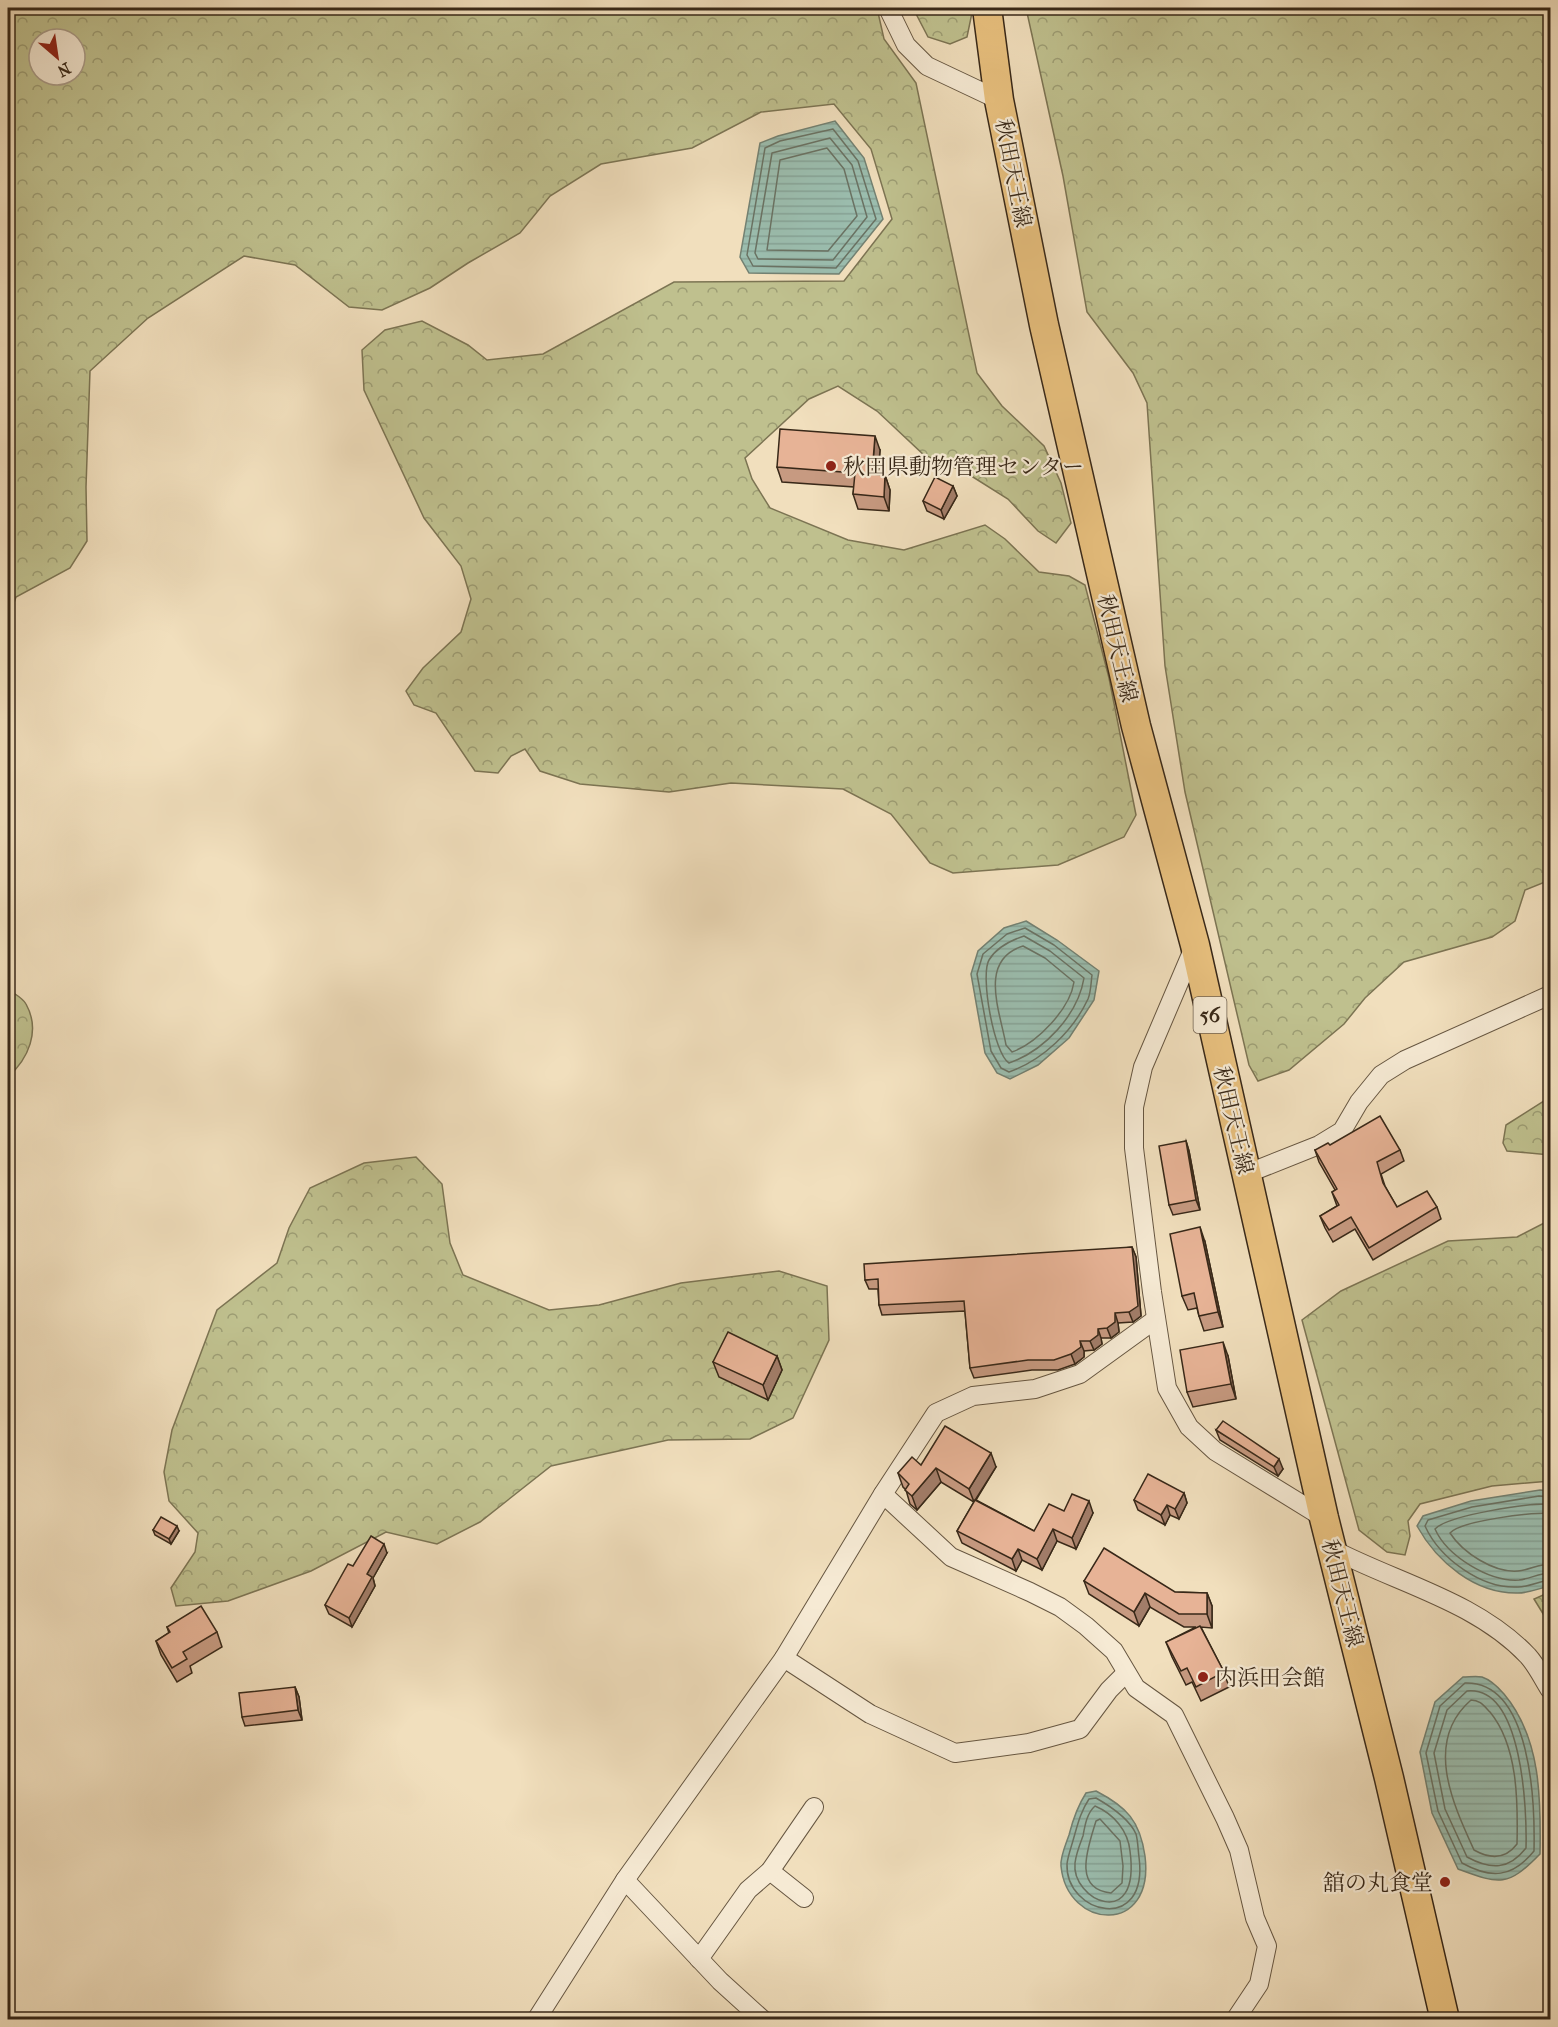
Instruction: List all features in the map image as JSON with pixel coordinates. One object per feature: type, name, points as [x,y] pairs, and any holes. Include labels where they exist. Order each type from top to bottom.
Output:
[{"type":"main road","name":"秋田天王線","points":[[987,8],[999,100],[1044,325],[1131,703],[1194,945],[1324,1518],[1445,2019]]},
{"type":"street","points":[[888,8],[906,45],[927,66],[999,100]]},
{"type":"street","points":[[1194,945],[1143,1067],[1134,1107],[1134,1148],[1167,1388],[1189,1427],[1215,1451],[1324,1518]]},
{"type":"street","points":[[1246,1174],[1319,1145],[1342,1131],[1359,1101],[1381,1075],[1405,1060],[1551,995]]},
{"type":"street","points":[[536,2019],[625,1880],[784,1658],[883,1494],[936,1413],[973,1396],[1035,1389],[1080,1374],[1156,1319]]},
{"type":"street","points":[[883,1494],[951,1557],[1050,1602],[1086,1626],[1114,1651],[1136,1688],[1174,1715],[1226,1818],[1239,1850],[1247,1891],[1267,1946],[1259,1984],[1235,2019]]},
{"type":"street","points":[[1332,1549],[1372,1570],[1476,1614],[1528,1657],[1551,1690]]},
{"type":"street","points":[[784,1658],[870,1714],[955,1753],[1029,1743],[1080,1729],[1109,1690],[1126,1673]]},
{"type":"street","points":[[699,1959],[748,1890],[770,1871],[814,1807]]},
{"type":"street","points":[[770,1871],[804,1898]]},
{"type":"street","points":[[625,1880],[699,1959],[763,2019]]},
{"type":"green space","points":[[8,8],[877,8],[884,39],[916,83],[977,373],[1002,406],[1044,446],[1061,483],[1071,523],[1056,543],[1038,531],[1008,499],[965,472],[924,455],[877,411],[838,386],[809,399],[745,458],[752,479],[770,508],[848,540],[904,550],[985,525],[1005,539],[1039,572],[1069,576],[1085,585],[1109,678],[1136,815],[1124,837],[1058,865],[953,873],[930,863],[891,814],[843,789],[731,783],[669,792],[580,784],[540,771],[525,749],[511,756],[498,773],[475,771],[436,713],[414,705],[406,691],[423,668],[461,632],[471,599],[461,566],[424,518],[364,390],[362,350],[385,330],[422,321],[468,345],[487,360],[543,354],[674,282],[844,281],[892,219],[871,149],[834,104],[761,112],[692,148],[601,164],[550,196],[520,233],[430,288],[382,310],[349,307],[295,265],[244,256],[148,318],[90,371],[86,487],[87,541],[70,568],[16,597],[8,620]]},
{"type":"green space","points":[[913,8],[973,8],[967,37],[950,44],[928,37]]},
{"type":"green space","points":[[1026,8],[1550,8],[1550,880],[1525,890],[1515,921],[1492,937],[1404,962],[1365,998],[1344,1024],[1289,1070],[1258,1081],[1249,1065],[1185,792],[1165,666],[1147,403],[1133,373],[1087,312],[1063,176]]},
{"type":"green space","points":[[8,989],[25,1002],[30,1014],[32,1034],[21,1062],[8,1077]]},
{"type":"green space","points":[[1550,1097],[1550,1155],[1507,1151],[1503,1143],[1506,1125]]},
{"type":"green space","points":[[416,1157],[442,1184],[450,1243],[463,1275],[549,1310],[599,1305],[681,1283],[779,1271],[827,1286],[829,1340],[793,1418],[750,1439],[668,1440],[551,1466],[480,1522],[437,1544],[386,1532],[311,1571],[228,1601],[176,1606],[171,1588],[195,1552],[198,1533],[169,1501],[164,1472],[172,1430],[217,1310],[277,1263],[289,1228],[310,1188],[364,1163]]},
{"type":"green space","points":[[1550,1220],[1550,1481],[1492,1486],[1420,1504],[1408,1521],[1410,1536],[1405,1555],[1387,1552],[1359,1530],[1302,1320],[1341,1291],[1448,1241],[1517,1237]]},
{"type":"green space","points":[[1550,1592],[1550,1625],[1534,1599]]},
{"type":"water","points":[[835,121],[864,158],[883,219],[839,274],[749,273],[740,257],[760,143]]},
{"type":"water","points":[[1026,921],[1057,940],[1099,971],[1094,1000],[1069,1038],[1038,1065],[1010,1079],[997,1073],[985,1053],[971,974],[978,951],[1004,928]]},
{"type":"water","points":[[1540,1490],[1550,1491],[1550,1586],[1518,1593],[1502,1592],[1472,1582],[1435,1552],[1417,1526],[1423,1516],[1471,1501]]},
{"type":"water","points":[[1463,1677],[1485,1678],[1504,1694],[1516,1711],[1532,1749],[1539,1791],[1540,1854],[1519,1873],[1502,1880],[1483,1878],[1458,1869],[1432,1813],[1420,1752],[1435,1702]]},
{"type":"water","points":[[1096,1791],[1116,1803],[1130,1816],[1140,1833],[1145,1856],[1145,1882],[1137,1900],[1124,1911],[1109,1915],[1093,1912],[1078,1903],[1067,1887],[1061,1866],[1062,1855],[1078,1808],[1086,1793]]},
{"type":"building","name":"秋田県動物管理センター","points":[[780,429],[875,436],[872,474],[885,475],[884,497],[853,494],[855,473],[777,467]]},
{"type":"building","points":[[935,477],[953,486],[941,510],[923,501]]},
{"type":"building","points":[[1380,1116],[1400,1150],[1377,1162],[1383,1183],[1397,1207],[1427,1191],[1437,1207],[1369,1248],[1351,1217],[1329,1230],[1320,1216],[1339,1205],[1332,1192],[1337,1189],[1315,1150],[1328,1143],[1330,1145]]},
{"type":"building","points":[[1186,1141],[1196,1200],[1169,1205],[1159,1146]]},
{"type":"building","points":[[1200,1227],[1218,1312],[1199,1316],[1194,1293],[1182,1296],[1170,1234]]},
{"type":"building","points":[[1132,1247],[1138,1306],[1129,1312],[1115,1313],[1115,1322],[1107,1328],[1098,1329],[1098,1335],[1090,1341],[1080,1341],[1081,1347],[1071,1354],[1054,1360],[1028,1360],[970,1368],[964,1301],[879,1305],[878,1279],[865,1280],[864,1264]]},
{"type":"building","points":[[728,1332],[777,1356],[763,1385],[713,1362]]},
{"type":"building","points":[[1223,1342],[1231,1384],[1187,1392],[1180,1350]]},
{"type":"building","points":[[1223,1421],[1279,1459],[1274,1467],[1216,1430]]},
{"type":"building","points":[[945,1426],[991,1453],[969,1489],[936,1468],[912,1496],[905,1490],[909,1484],[898,1473],[912,1457],[921,1465]]},
{"type":"building","points":[[1148,1474],[1184,1493],[1175,1509],[1167,1505],[1161,1515],[1134,1500]]},
{"type":"building","points":[[1072,1494],[1089,1501],[1072,1538],[1053,1529],[1037,1559],[1018,1549],[1012,1559],[957,1531],[975,1500],[1034,1531],[1049,1504],[1064,1511]]},
{"type":"building","points":[[161,1517],[177,1526],[169,1539],[153,1530]]},
{"type":"building","points":[[371,1536],[384,1544],[367,1574],[372,1577],[349,1618],[325,1605],[348,1564],[353,1566]]},
{"type":"building","points":[[1104,1548],[1175,1592],[1207,1593],[1207,1614],[1179,1614],[1145,1593],[1134,1612],[1084,1581]]},
{"type":"building","points":[[201,1606],[217,1632],[183,1652],[187,1659],[172,1668],[156,1641],[170,1632],[167,1627]]},
{"type":"building","points":[[1200,1626],[1224,1672],[1196,1687],[1187,1668],[1181,1671],[1166,1642]]},
{"type":"building","points":[[295,1687],[298,1710],[242,1717],[239,1693]]},
{"type":"place","name":"秋田県動物管理センター","points":[[831,466]]},
{"type":"place","name":"内浜田会館","points":[[1203,1677]]},
{"type":"place","name":"舘の丸食堂","points":[[1445,1882]]}]
